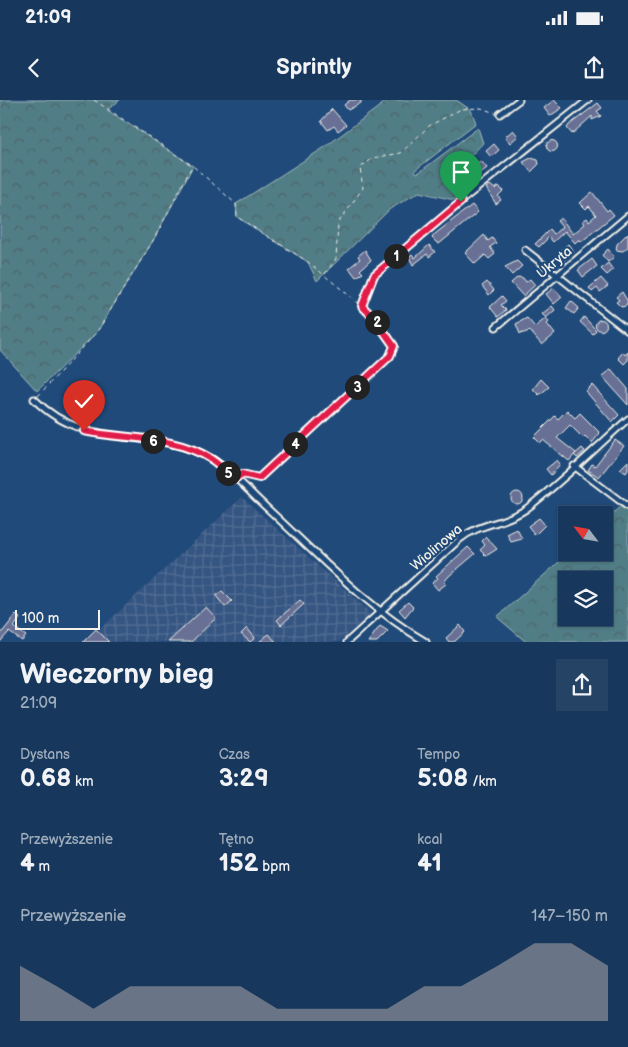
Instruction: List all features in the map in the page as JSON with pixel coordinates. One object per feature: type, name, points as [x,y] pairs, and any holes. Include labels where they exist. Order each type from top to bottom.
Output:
[{"type":"street","points":[[500,114],[518,100]]},
{"type":"street","points":[[461,202],[588,100]]},
{"type":"street","name":"Ukryta","points":[[496,327],[556,274],[628,216]]},
{"type":"street","points":[[526,250],[628,331]]},
{"type":"street","points":[[34,399],[46,411],[84,431],[110,437],[181,445],[214,461],[381,612],[426,642]]},
{"type":"street","name":"Wiolinowa","points":[[347,642],[465,535],[474,530],[511,518],[526,509],[628,419]]},
{"type":"street","points":[[574,466],[628,507]]},
{"type":"path","points":[[94,100],[192,166],[236,204],[237,217],[325,275],[375,319],[394,346],[390,356],[259,478],[242,474],[235,479]]},
{"type":"path","points":[[325,275],[336,259],[338,223],[363,188],[360,168],[373,158],[401,153],[428,126],[461,109],[481,108],[500,114]]},
{"type":"path","points":[[34,399],[97,332],[154,239],[192,166]]},
{"type":"path","points":[[362,306],[374,275],[461,202]]},
{"type":"shaded area","points":[[242,497],[371,613],[339,642],[86,642]]},
{"type":"green space","points":[[0,100],[120,100],[107,110],[193,166],[154,239],[97,332],[37,391],[0,350]]},
{"type":"green space","points":[[388,100],[456,100],[471,110],[476,123],[414,171],[418,173],[478,128],[483,143],[459,168],[471,186],[454,200],[419,192],[390,209],[317,281],[308,262],[237,217],[236,204],[325,147]]},
{"type":"green space","points":[[622,505],[628,510],[628,642],[526,642],[497,617],[560,561],[613,561],[613,513]]},
{"type":"building","points":[[350,100],[361,100],[361,103],[348,110],[344,105]]},
{"type":"building","points":[[554,100],[562,108],[550,116],[544,108]]},
{"type":"building","points":[[598,103],[602,108],[597,111],[601,116],[592,120],[592,116],[572,134],[567,128],[569,125]]},
{"type":"building","points":[[332,109],[346,125],[338,131],[334,126],[328,130],[321,121]]},
{"type":"building","points":[[513,130],[518,136],[510,143],[505,137]]},
{"type":"building","points":[[550,141],[554,141],[557,146],[556,150],[550,151],[547,148],[547,144]]},
{"type":"building","points":[[494,144],[499,150],[491,157],[486,151]]},
{"type":"building","points":[[531,158],[538,160],[539,164],[531,172],[523,162]]},
{"type":"building","points":[[481,161],[487,168],[474,178],[469,171]]},
{"type":"building","points":[[490,185],[495,189],[499,186],[503,191],[498,196],[501,200],[496,204],[486,188]]},
{"type":"building","points":[[592,192],[607,211],[609,209],[614,215],[581,242],[579,239],[575,243],[565,231],[553,242],[549,237],[539,247],[535,244],[550,229],[554,234],[562,227],[557,221],[561,218],[573,234],[585,224],[583,221],[587,218],[589,221],[596,215],[589,206],[586,209],[580,203]]},
{"type":"building","points":[[472,205],[478,212],[439,244],[432,238],[435,234]]},
{"type":"building","points":[[628,233],[628,247],[623,251],[616,250],[617,244]]},
{"type":"building","points":[[484,235],[488,241],[492,238],[496,243],[490,247],[495,254],[489,259],[485,255],[475,264],[465,253]]},
{"type":"building","points":[[568,244],[574,252],[564,260],[558,253]]},
{"type":"building","points":[[429,245],[435,252],[429,257],[427,254],[413,265],[409,257],[412,254],[415,258]]},
{"type":"building","points":[[608,249],[614,257],[608,262],[602,255]]},
{"type":"building","points":[[365,250],[371,260],[360,270],[363,273],[356,277],[349,268],[360,259],[358,256]]},
{"type":"building","points":[[592,259],[597,266],[583,277],[578,270]]},
{"type":"building","points":[[517,261],[522,266],[512,275],[505,267]]},
{"type":"building","points":[[608,263],[613,270],[607,275],[601,269]]},
{"type":"building","points":[[518,277],[523,278],[526,282],[530,279],[535,285],[523,296],[511,283]]},
{"type":"building","points":[[601,278],[608,286],[600,292],[597,288],[592,292],[589,288]]},
{"type":"building","points":[[487,282],[494,290],[489,295],[482,286]]},
{"type":"building","points":[[554,288],[562,297],[554,304],[546,294]]},
{"type":"building","points":[[622,292],[628,302],[626,306],[621,307],[616,302],[619,300],[616,297]]},
{"type":"building","points":[[502,296],[506,301],[501,305],[506,310],[498,317],[490,307]]},
{"type":"building","points":[[571,301],[579,308],[574,314],[566,308]]},
{"type":"building","points":[[552,306],[555,310],[546,318],[542,314]]},
{"type":"building","points":[[584,317],[596,330],[593,334],[580,322]]},
{"type":"building","points":[[527,318],[535,327],[546,318],[549,322],[547,324],[555,334],[542,345],[530,331],[520,334],[516,324]]},
{"type":"building","points":[[601,319],[607,325],[601,331],[595,325]]},
{"type":"building","points":[[623,352],[625,355],[628,352],[628,360],[624,364],[618,358]]},
{"type":"building","points":[[611,369],[628,389],[628,405],[602,376]]},
{"type":"building","points":[[541,379],[549,387],[539,395],[533,389]]},
{"type":"building","points":[[592,385],[619,415],[612,422],[586,391]]},
{"type":"building","points":[[567,410],[575,418],[580,413],[600,433],[592,443],[585,436],[583,438],[570,425],[557,438],[576,453],[569,461],[543,440],[540,443],[534,437],[555,416],[558,419]]},
{"type":"building","points":[[615,440],[624,446],[599,477],[588,470],[592,464],[595,466]]},
{"type":"building","points":[[582,448],[585,451],[577,458],[574,455]]},
{"type":"building","points":[[557,460],[560,464],[551,475],[546,469]]},
{"type":"building","points":[[628,461],[628,470],[626,473],[620,469]]},
{"type":"building","points":[[515,492],[519,492],[523,498],[519,504],[515,504],[511,500],[511,496]]},
{"type":"building","points":[[539,518],[545,525],[535,535],[528,526]]},
{"type":"building","points":[[517,529],[522,539],[511,542],[507,534]]},
{"type":"building","points":[[486,537],[497,549],[486,556],[480,550],[485,545],[482,541]]},
{"type":"building","points":[[468,547],[475,554],[449,576],[444,582],[446,584],[438,590],[432,583],[438,578],[436,576]]},
{"type":"building","points":[[222,591],[232,601],[225,607],[216,596]]},
{"type":"building","points":[[300,600],[304,604],[281,625],[277,620]]},
{"type":"building","points":[[408,602],[413,607],[405,617],[399,610]]},
{"type":"building","points":[[206,607],[216,618],[191,642],[168,642]]},
{"type":"building","points":[[16,615],[20,618],[14,627],[26,636],[22,641],[9,632],[0,642],[0,635]]},
{"type":"building","points":[[460,625],[465,632],[454,642],[449,642],[446,638]]},
{"type":"building","points":[[380,626],[388,631],[377,642],[368,642]]},
{"type":"building","points":[[247,628],[255,638],[250,642],[241,634]]},
{"type":"building","points":[[96,629],[109,642],[83,642]]},
{"type":"building","points":[[269,634],[276,642],[259,642]]},
{"type":"route","points":[[84,431],[110,437],[181,445],[214,461],[235,479],[242,474],[259,478],[390,356],[394,346],[375,319],[362,306],[374,275],[461,202]]}]
